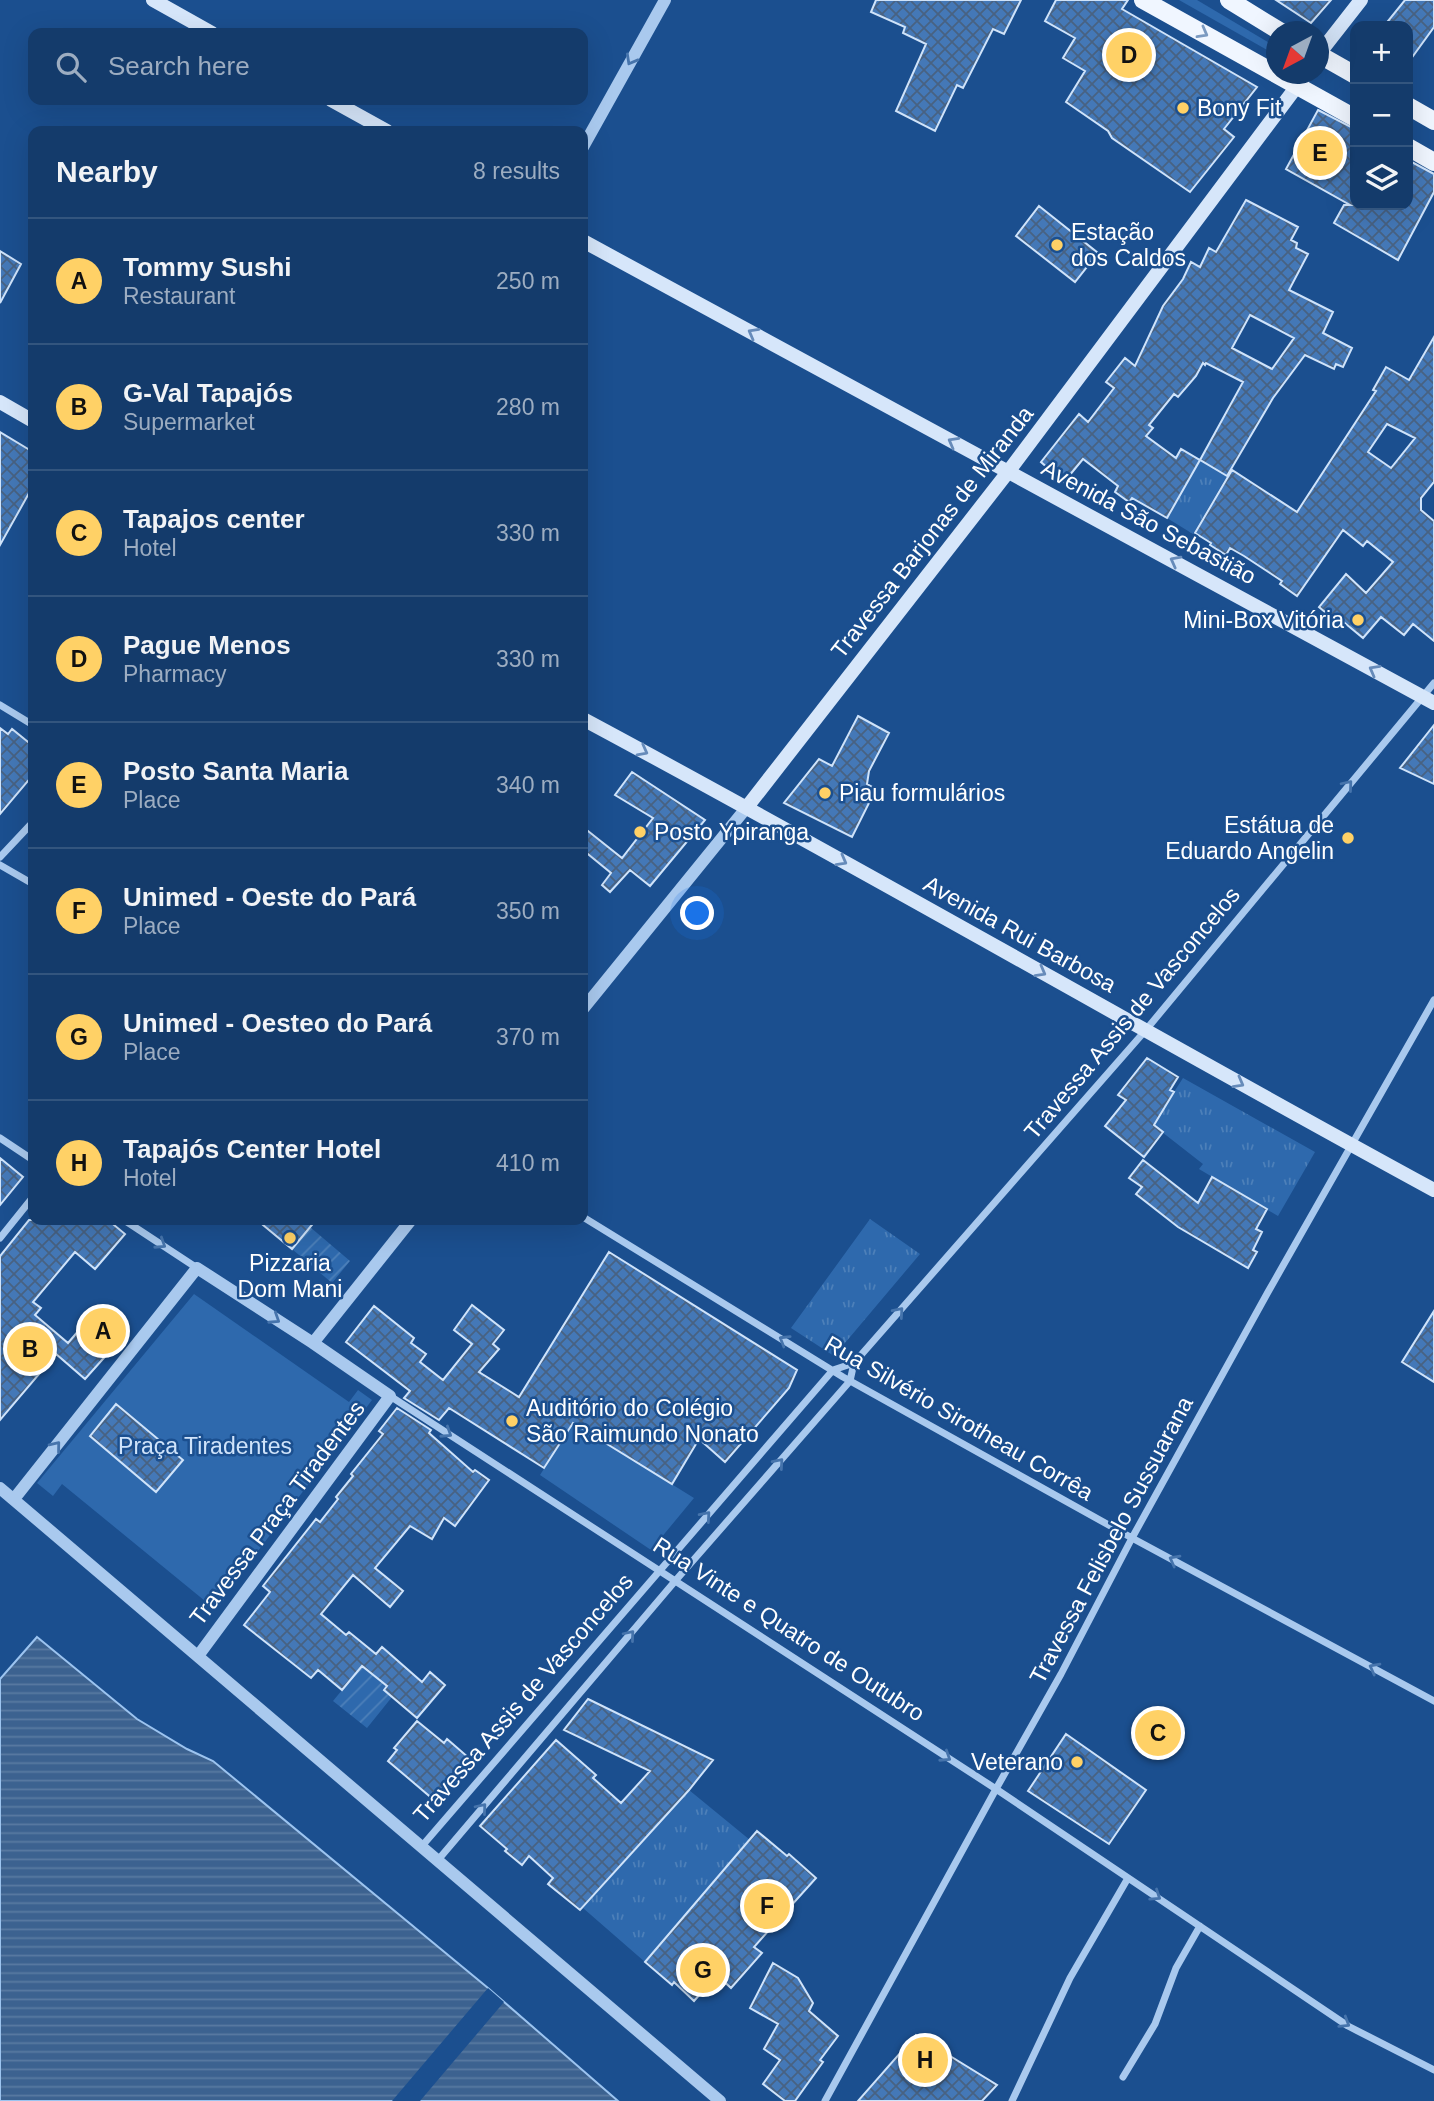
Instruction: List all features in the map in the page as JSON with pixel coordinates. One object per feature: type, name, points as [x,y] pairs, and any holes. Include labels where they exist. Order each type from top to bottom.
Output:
[{"type":"main road","points":[[153,0],[203,28]]},
{"type":"main road","points":[[1143,0],[1266,62]]},
{"type":"main road","points":[[1229,0],[1266,22]]},
{"type":"main road","points":[[1329,41],[1361,0]]},
{"type":"main road","points":[[1329,60],[1350,72]]},
{"type":"main road","name":"Travessa Barjonas de Miranda","points":[[747,807],[1008,472],[1299,84]]},
{"type":"main road","points":[[1308,84],[1350,114]]},
{"type":"main road","points":[[340,105],[378,126]]},
{"type":"main road","points":[[1413,109],[1434,121]]},
{"type":"main road","points":[[1413,150],[1434,162]]},
{"type":"main road","name":"Avenida São Sebastião","points":[[588,244],[1428,700]]},
{"type":"main road","points":[[0,402],[28,418]]},
{"type":"main road","name":"Avenida Rui Barbosa","points":[[588,722],[747,807],[1434,1191]]},
{"type":"street","points":[[588,138],[665,0]]},
{"type":"street","name":"Travessa Assis de Vasconcelos","points":[[422,1846],[833,1370],[853,1363],[1145,1031],[1428,700],[1434,683]]},
{"type":"street","points":[[0,705],[28,722]]},
{"type":"street","name":"Travessa Barjonas de Miranda","points":[[588,1003],[747,807]]},
{"type":"street","points":[[0,857],[28,827]]},
{"type":"street","points":[[0,865],[28,881]]},
{"type":"street","name":"Travessa Felisbelo Sussuarana","points":[[825,2101],[1061,1674],[1132,1538],[1434,1000]]},
{"type":"street","points":[[0,1138],[28,1157]]},
{"type":"street","points":[[0,1238],[28,1203]]},
{"type":"street","name":"Rua Silvério Sirotheau Corrêa","points":[[588,1220],[850,1381],[1132,1538],[1434,1701]]},
{"type":"street","name":"Rua Vinte e Quatro de Outubro","points":[[132,1225],[996,1789],[1348,2026],[1434,2070]]},
{"type":"street","points":[[313,1343],[407,1225]]},
{"type":"street","points":[[14,1499],[197,1268]]},
{"type":"street","points":[[850,1381],[853,1363]]},
{"type":"street","name":"Travessa Assis de Vasconcelos","points":[[438,1860],[676,1580],[850,1381]]},
{"type":"street","name":"Travessa Praça Tiradentes","points":[[198,1656],[390,1396]]},
{"type":"street","points":[[0,1488],[720,2101]]},
{"type":"street","points":[[1012,2101],[1070,1978],[1128,1878]]},
{"type":"street","points":[[1123,2077],[1155,2024],[1176,1968],[1200,1926]]},
{"type":"green space","points":[[1179,0],[1197,0],[1266,41],[1266,49]]},
{"type":"green space","points":[[1200,460],[1227,476],[1193,534],[1167,518]]},
{"type":"green space","points":[[1183,1078],[1315,1152],[1278,1216],[1199,1169],[1203,1164],[1153,1125]]},
{"type":"green space","points":[[870,1219],[920,1254],[834,1356],[791,1328]]},
{"type":"green space","points":[[310,1227],[350,1261],[332,1283],[292,1249]]},
{"type":"green space","name":"Praça Tiradentes","points":[[194,1294],[349,1402],[358,1390],[372,1400],[252,1559],[243,1560],[226,1583],[224,1600],[216,1610],[62,1484],[53,1496],[37,1483]]},
{"type":"green space","points":[[573,1423],[694,1498],[651,1550],[540,1475]]},
{"type":"green space","points":[[362,1666],[387,1686],[384,1690],[392,1697],[367,1728],[333,1701]]},
{"type":"green space","points":[[689,1790],[750,1840],[645,1962],[583,1908]]},
{"type":"shaded area","points":[[37,1637],[137,1719],[213,1761],[488,1988],[618,2101],[0,2101],[0,1679]]},
{"type":"pier","points":[[488,1988],[504,2002],[420,2101],[392,2101]]},
{"type":"building","points":[[876,0],[1021,0],[1004,34],[993,29],[963,88],[957,85],[935,131],[896,111],[926,44],[903,33],[905,27],[871,12]]},
{"type":"building","points":[[1056,0],[1128,0],[1122,9],[1257,87],[1224,129],[1234,137],[1190,192],[1112,138],[1108,131],[1066,102],[1085,71],[1063,58],[1075,38],[1045,21]]},
{"type":"building","points":[[1276,0],[1331,0],[1313,21],[1308,21]]},
{"type":"building","points":[[1405,0],[1434,0],[1434,27],[1413,56],[1413,21],[1388,21]]},
{"type":"building","points":[[1318,110],[1350,126],[1350,205],[1286,169]]},
{"type":"building","points":[[1413,163],[1434,174],[1434,192],[1398,260],[1334,223],[1344,205],[1350,205],[1350,210],[1413,210]]},
{"type":"building","points":[[1246,200],[1298,227],[1291,240],[1297,243],[1296,248],[1308,254],[1289,290],[1333,312],[1323,333],[1352,348],[1343,367],[1336,364],[1334,369],[1305,355],[1273,398],[1227,476],[1200,460],[1167,518],[1132,498],[1129,502],[1115,492],[1118,486],[1083,459],[1064,482],[1041,462],[1079,414],[1088,422],[1114,388],[1106,382],[1125,358],[1135,366],[1163,306],[1183,279],[1191,262],[1200,267],[1209,248],[1216,252]],"holes":[[[1250,315],[1294,338],[1272,369],[1232,348]],[[1203,363],[1243,382],[1200,460],[1181,449],[1176,458],[1146,436],[1153,428],[1149,425],[1174,394],[1178,397]]]},
{"type":"building","name":"Estação dos Caldos","points":[[1039,206],[1098,253],[1075,282],[1016,236]]},
{"type":"building","points":[[0,251],[21,264],[0,303]]},
{"type":"building","points":[[1434,337],[1434,482],[1421,498],[1421,510],[1434,521],[1434,641],[1413,624],[1404,635],[1381,617],[1363,638],[1340,619],[1337,622],[1319,607],[1346,574],[1366,593],[1393,562],[1367,541],[1363,546],[1343,530],[1297,596],[1280,584],[1282,581],[1244,556],[1230,548],[1226,555],[1195,533],[1232,470],[1297,512],[1376,391],[1373,390],[1386,367],[1409,380]],"holes":[[[1387,424],[1415,438],[1391,468],[1368,452]]]},
{"type":"building","points":[[0,432],[28,449],[28,495],[0,545]]},
{"type":"building","points":[[858,716],[889,733],[869,771],[867,784],[876,789],[852,837],[784,803],[819,759],[832,766]]},
{"type":"building","points":[[1434,725],[1434,784],[1400,768]]},
{"type":"building","points":[[0,728],[8,734],[12,729],[28,742],[28,781],[0,814]]},
{"type":"building","points":[[632,772],[705,820],[650,886],[630,870],[610,892],[602,885],[611,873],[588,854],[588,831],[622,858],[653,818],[615,795]]},
{"type":"building","points":[[1147,1058],[1178,1077],[1170,1090],[1174,1092],[1154,1125],[1163,1132],[1144,1157],[1105,1126],[1126,1100],[1118,1095]]},
{"type":"building","points":[[0,1158],[23,1177],[0,1205]]},
{"type":"building","points":[[1143,1160],[1198,1203],[1212,1177],[1267,1209],[1256,1229],[1262,1232],[1253,1250],[1257,1252],[1248,1268],[1178,1227],[1136,1194],[1142,1187],[1129,1178]]},
{"type":"building","points":[[28,1221],[28,1225],[114,1225],[125,1234],[95,1269],[75,1252],[33,1302],[41,1308],[35,1315],[68,1343],[98,1308],[127,1332],[85,1379],[56,1354],[0,1420],[0,1256]]},
{"type":"building","points":[[263,1225],[312,1225],[292,1249]]},
{"type":"building","points":[[609,1252],[797,1370],[789,1388],[725,1462],[699,1439],[672,1484],[573,1423],[544,1468],[449,1408],[439,1420],[404,1398],[410,1391],[346,1342],[374,1306],[414,1338],[411,1343],[426,1354],[420,1362],[443,1380],[472,1344],[454,1330],[472,1305],[504,1330],[493,1344],[499,1349],[479,1372],[519,1397]]},
{"type":"building","points":[[1434,1311],[1434,1382],[1402,1362]]},
{"type":"building","points":[[116,1404],[183,1460],[156,1492],[90,1436]]},
{"type":"building","points":[[397,1408],[431,1430],[429,1433],[473,1472],[475,1470],[489,1480],[455,1526],[444,1518],[432,1539],[410,1526],[375,1568],[403,1591],[390,1607],[353,1575],[321,1614],[346,1635],[349,1632],[376,1654],[382,1647],[422,1682],[430,1672],[445,1685],[417,1718],[384,1690],[387,1686],[362,1666],[342,1690],[318,1670],[311,1678],[244,1625],[270,1592],[263,1586],[316,1519],[320,1522],[338,1499],[336,1497],[383,1434],[379,1431]]},
{"type":"building","points":[[588,1699],[713,1760],[580,1910],[548,1884],[553,1878],[529,1856],[522,1865],[480,1826],[556,1740],[596,1775],[593,1778],[621,1803],[650,1771],[564,1730]]},
{"type":"building","points":[[417,1721],[444,1743],[447,1739],[469,1758],[434,1800],[388,1761],[397,1750],[394,1748]]},
{"type":"building","name":"Veterano","points":[[1066,1734],[1146,1790],[1109,1844],[1028,1791]]},
{"type":"building","points":[[757,1831],[816,1878],[754,1947],[762,1953],[731,1988],[717,1975],[694,2001],[674,1982],[672,1985],[645,1962]]},
{"type":"building","points":[[773,1963],[798,1978],[813,2003],[809,2011],[838,2036],[795,2101],[785,2101],[763,2084],[780,2060],[764,2049],[778,2024],[750,2008]]},
{"type":"building","points":[[916,2035],[997,2085],[982,2101],[858,2101]]},
{"type":"place","name":"Pague Menos","points":[[1129,55]]},
{"type":"place","name":"Bony Fit","points":[[1183,108]]},
{"type":"place","name":"Posto Santa Maria","points":[[1320,153]]},
{"type":"place","name":"Estação dos Caldos","points":[[1057,245]]},
{"type":"place","name":"Mini-Box Vitória","points":[[1358,620]]},
{"type":"place","name":"Piau formulários","points":[[825,793]]},
{"type":"place","name":"Posto Ypiranga","points":[[640,832]]},
{"type":"place","name":"Estátua de Eduardo Angelin","points":[[1348,838]]},
{"type":"place","name":"Pizzaria Dom Mani","points":[[290,1238]]},
{"type":"place","name":"Tommy Sushi","points":[[103,1331]]},
{"type":"place","name":"G-Val Tapajós","points":[[30,1349]]},
{"type":"place","name":"Auditório do Colégio São Raimundo Nonato","points":[[512,1421]]},
{"type":"place","name":"Tapajos center","points":[[1158,1733]]},
{"type":"place","name":"Veterano","points":[[1077,1762]]},
{"type":"place","name":"Unimed - Oeste do Pará","points":[[767,1906]]},
{"type":"place","name":"Unimed - Oesteo do Pará","points":[[703,1970]]},
{"type":"place","name":"Tapajós Center Hotel","points":[[925,2060]]}]
